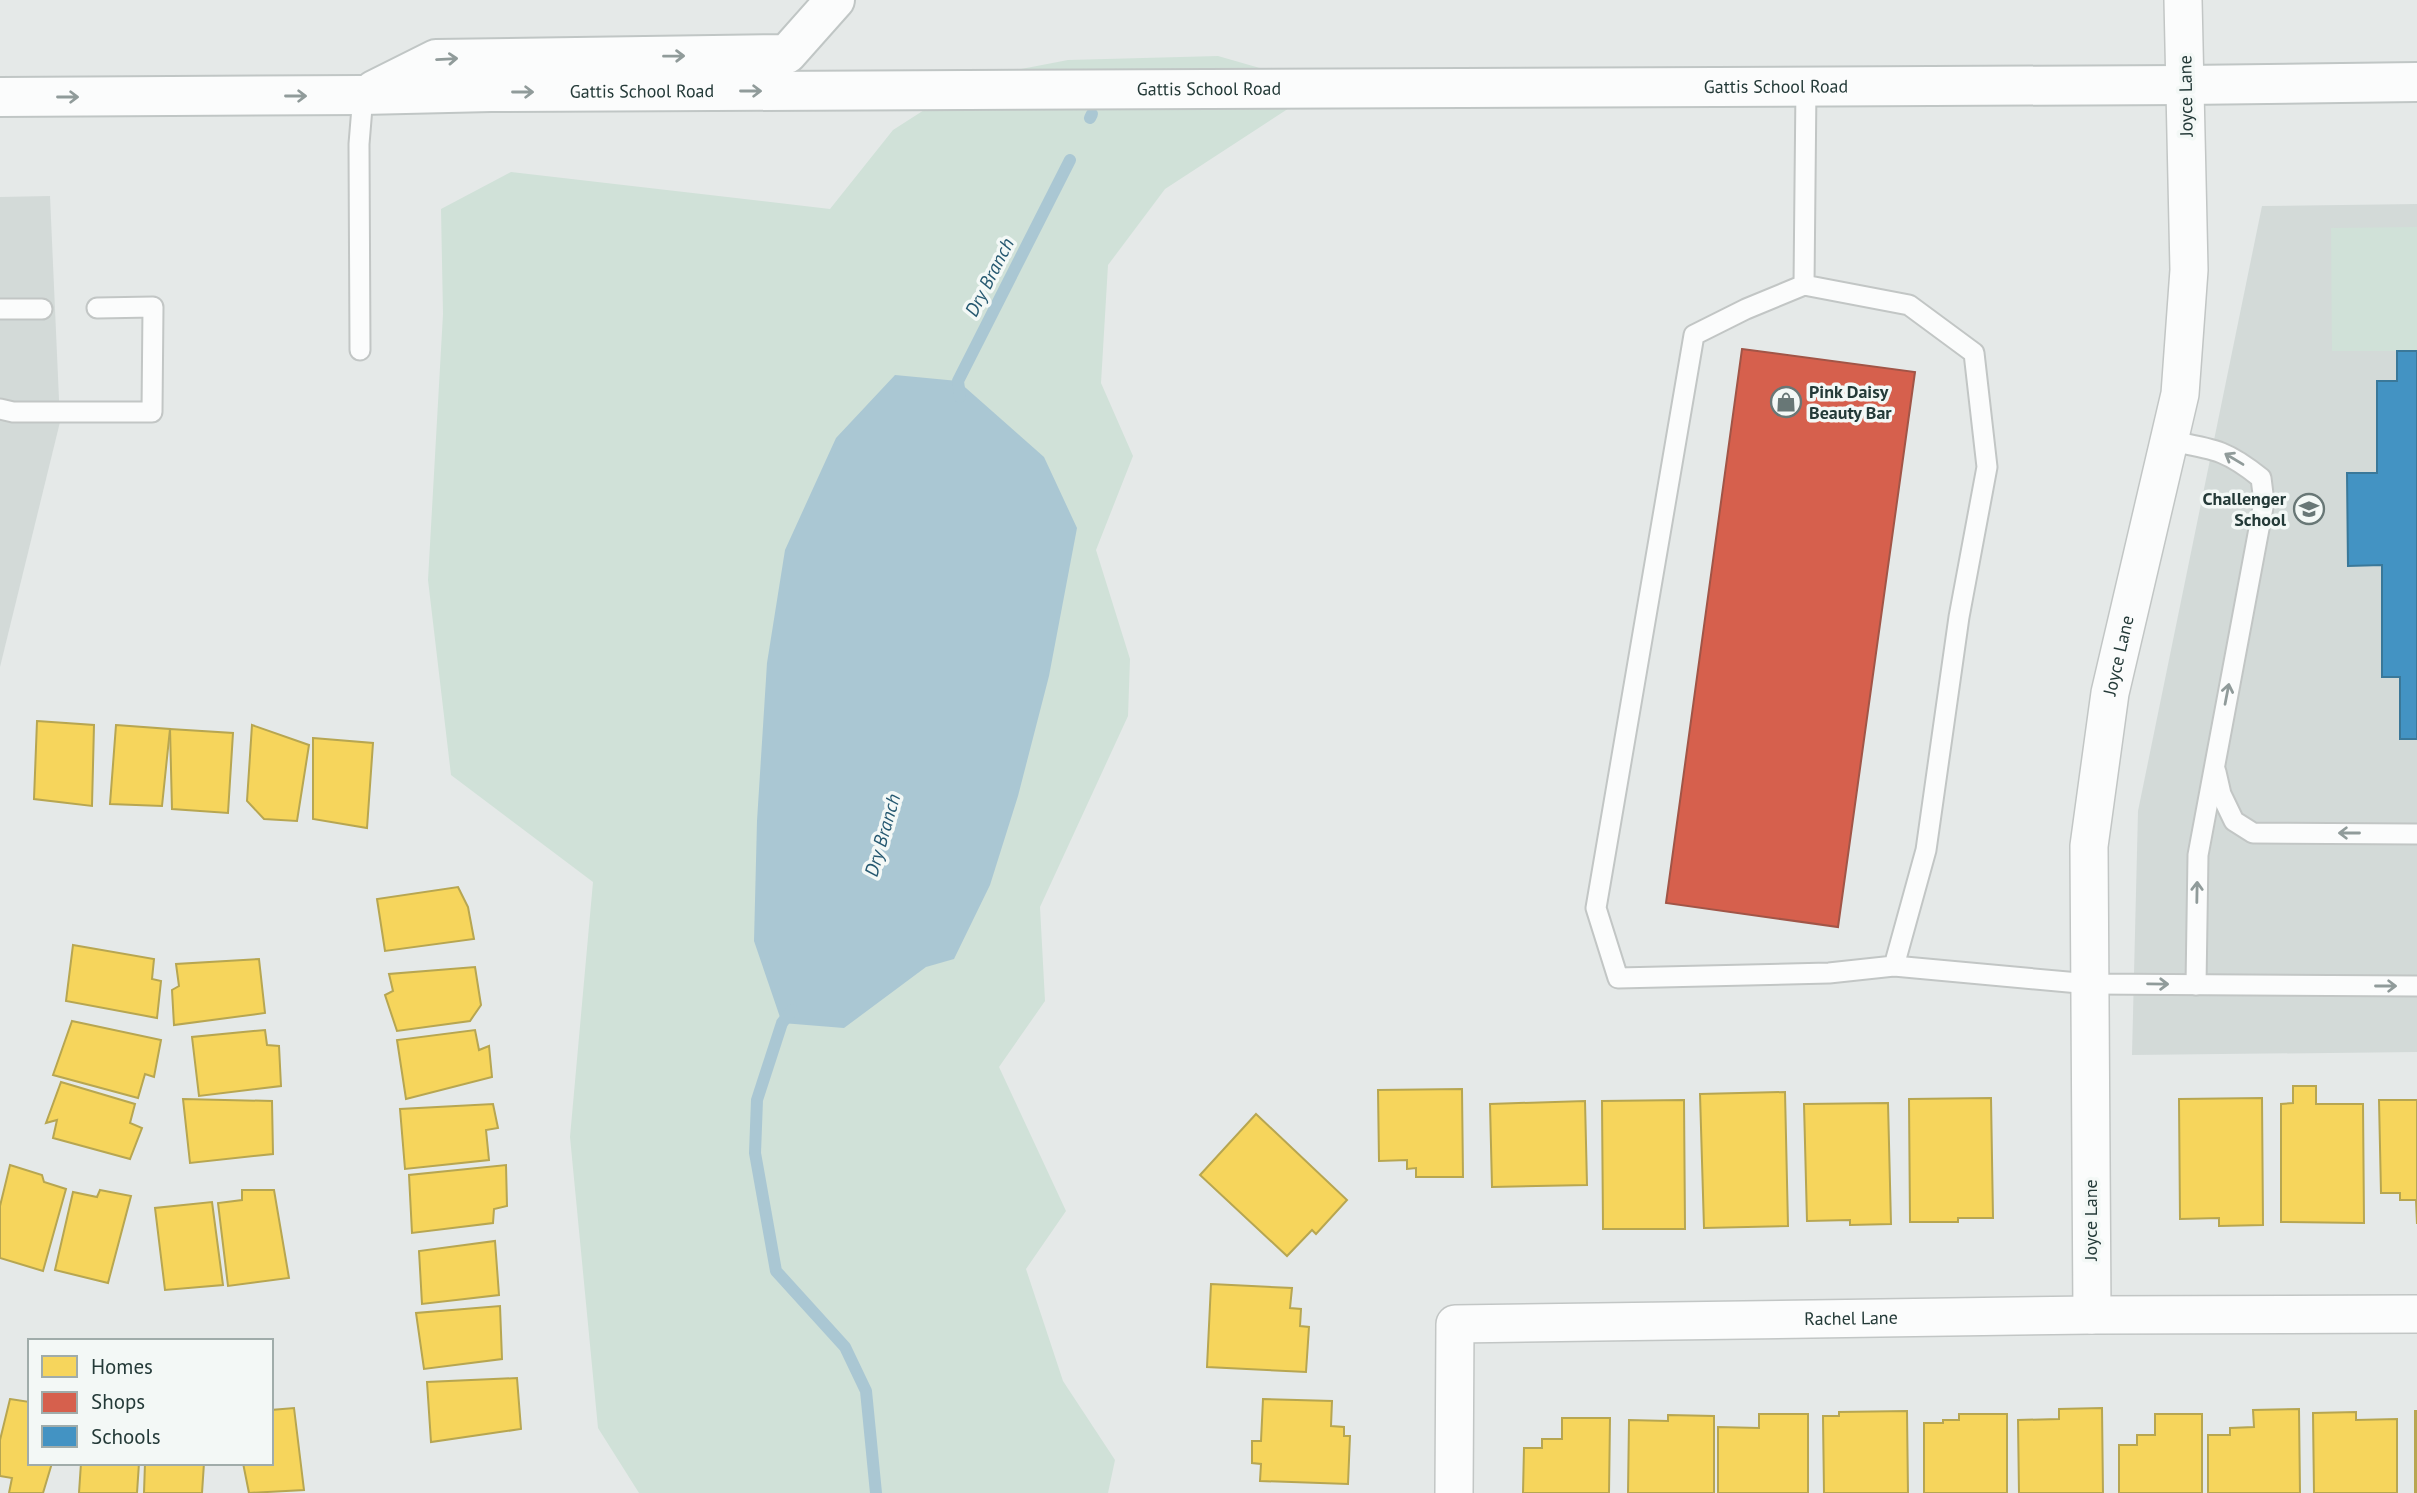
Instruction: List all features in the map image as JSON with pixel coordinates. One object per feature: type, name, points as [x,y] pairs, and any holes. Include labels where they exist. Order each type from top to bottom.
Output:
[{"type":"main road","points":[[363,96],[436,58],[787,54],[835,0]]},
{"type":"main road","name":"Gattis School Road","points":[[0,97],[2417,82]]},
{"type":"street","name":"Joyce Lane","points":[[2092,1315],[2089,846],[2110,693],[2180,394],[2189,270],[2183,0]]},
{"type":"street","name":"Rachel Lane","points":[[1454,1493],[1455,1324],[2092,1315],[2417,1314]]},
{"type":"lane","points":[[1804,285],[1806,86]]},
{"type":"lane","points":[[360,350],[359,144],[363,96]]},
{"type":"lane","points":[[1894,966],[1926,850],[1959,617],[1987,467],[1974,353],[1909,305],[1804,285],[1693,335],[1596,908],[1618,978],[1829,973],[1894,966],[2090,984],[2417,986]]},
{"type":"lane","points":[[0,409],[13,412],[152,412],[153,307],[97,308]]},
{"type":"lane","points":[[0,309],[42,309]]},
{"type":"lane","points":[[2169,441],[2217,450],[2238,460],[2260,478],[2264,502],[2198,855],[2196,985]]},
{"type":"lane","points":[[2214,761],[2221,794],[2234,821],[2253,833],[2417,834]]},
{"type":"shaded area","points":[[1218,56],[1323,86],[1165,189],[1108,265],[1101,383],[1133,456],[1096,550],[1130,659],[1128,716],[1040,907],[1045,1001],[999,1067],[1066,1211],[1026,1269],[1063,1381],[1115,1460],[1108,1493],[639,1493],[598,1428],[570,1137],[593,882],[451,775],[428,580],[443,314],[441,209],[511,172],[830,209],[893,130],[974,78],[1068,60]]},
{"type":"shaded area","points":[[50,196],[60,422],[0,667],[0,197]]},
{"type":"shaded area","name":"Challenger School","points":[[2417,204],[2417,1052],[2132,1055],[2138,811],[2262,206]]},
{"type":"shaded area","points":[[2417,227],[2417,351],[2332,351],[2331,228]]},
{"type":"water","points":[[895,375],[958,381],[1044,457],[1077,528],[1049,676],[1018,796],[990,885],[954,959],[926,967],[844,1028],[782,1023],[754,941],[757,821],[767,663],[785,550],[836,438]]},
{"type":"building: Homes","points":[[37,721],[94,725],[92,806],[34,799]]},
{"type":"building: Homes","points":[[116,725],[170,729],[162,806],[110,804]]},
{"type":"building: Homes","points":[[252,725],[309,745],[297,821],[264,819],[247,801]]},
{"type":"building: Homes","points":[[170,729],[233,733],[228,813],[172,809]]},
{"type":"building: Homes","points":[[313,738],[373,743],[367,828],[313,819]]},
{"type":"building: Homes","points":[[458,887],[468,907],[474,939],[385,951],[377,899]]},
{"type":"building: Homes","points":[[73,945],[154,959],[152,979],[161,981],[157,1018],[66,1001]]},
{"type":"building: Homes","points":[[259,959],[265,1013],[174,1025],[172,990],[179,986],[176,964]]},
{"type":"building: Homes","points":[[475,967],[481,1005],[470,1021],[397,1031],[385,995],[393,991],[389,974]]},
{"type":"building: Homes","points":[[72,1021],[161,1040],[154,1077],[145,1074],[138,1098],[53,1075]]},
{"type":"building: Homes","points":[[265,1030],[267,1045],[279,1046],[281,1086],[199,1096],[192,1037]]},
{"type":"building: Homes","points":[[475,1030],[479,1050],[489,1046],[492,1077],[406,1099],[397,1040]]},
{"type":"building: Homes","points":[[61,1082],[135,1104],[130,1123],[142,1128],[130,1159],[53,1138],[57,1120],[46,1123]]},
{"type":"building: Homes","points":[[2293,1086],[2316,1086],[2316,1104],[2363,1104],[2364,1223],[2281,1222],[2281,1104],[2293,1103]]},
{"type":"building: Homes","points":[[1462,1089],[1463,1177],[1416,1177],[1416,1168],[1407,1169],[1407,1160],[1379,1161],[1378,1090]]},
{"type":"building: Homes","points":[[1785,1092],[1788,1226],[1704,1228],[1700,1094]]},
{"type":"building: Homes","points":[[1991,1098],[1993,1218],[1958,1218],[1958,1222],[1910,1222],[1909,1099]]},
{"type":"building: Homes","points":[[2262,1098],[2263,1225],[2219,1226],[2219,1218],[2180,1219],[2179,1099]]},
{"type":"building: Homes","points":[[183,1099],[272,1101],[273,1154],[190,1163]]},
{"type":"building: Homes","points":[[1684,1100],[1685,1229],[1603,1229],[1602,1101]]},
{"type":"building: Homes","points":[[2379,1100],[2417,1100],[2417,1224],[2416,1200],[2400,1200],[2400,1193],[2381,1193]]},
{"type":"building: Homes","points":[[1585,1101],[1587,1185],[1492,1187],[1490,1104]]},
{"type":"building: Homes","points":[[1888,1103],[1891,1224],[1850,1225],[1850,1220],[1807,1221],[1804,1104]]},
{"type":"building: Homes","points":[[493,1104],[498,1128],[486,1130],[489,1160],[405,1169],[400,1109]]},
{"type":"building: Homes","points":[[1256,1114],[1347,1200],[1316,1234],[1312,1230],[1287,1256],[1200,1175]]},
{"type":"building: Homes","points":[[10,1165],[42,1175],[44,1182],[66,1189],[43,1271],[0,1258],[0,1206]]},
{"type":"building: Homes","points":[[506,1165],[507,1206],[494,1209],[493,1223],[412,1233],[409,1175]]},
{"type":"building: Homes","points":[[100,1190],[131,1196],[108,1283],[55,1270],[73,1192],[97,1197]]},
{"type":"building: Homes","points":[[242,1190],[274,1190],[289,1278],[228,1286],[218,1203],[242,1200]]},
{"type":"building: Homes","points":[[212,1202],[223,1285],[165,1290],[155,1208]]},
{"type":"building: Homes","points":[[495,1241],[499,1295],[422,1304],[419,1251]]},
{"type":"building: Homes","points":[[1211,1284],[1292,1288],[1290,1308],[1301,1309],[1300,1326],[1309,1327],[1306,1372],[1207,1367]]},
{"type":"building: Homes","points":[[500,1306],[502,1359],[424,1369],[416,1313]]},
{"type":"building: Homes","points":[[517,1378],[521,1429],[431,1442],[427,1382]]},
{"type":"building: Homes","points":[[10,1399],[28,1402],[28,1465],[51,1465],[43,1493],[9,1493],[12,1478],[0,1476],[0,1440]]},
{"type":"building: Homes","points":[[1263,1399],[1332,1401],[1331,1426],[1344,1427],[1344,1436],[1350,1436],[1348,1484],[1260,1481],[1261,1464],[1252,1463],[1252,1441],[1261,1441]]},
{"type":"building: Homes","points":[[294,1408],[304,1490],[249,1493],[243,1465],[273,1465],[273,1410]]},
{"type":"building: Homes","points":[[2102,1408],[2103,1493],[2019,1493],[2018,1420],[2059,1419],[2059,1409]]},
{"type":"building: Homes","points":[[2299,1409],[2300,1493],[2208,1493],[2208,1435],[2230,1435],[2230,1428],[2254,1427],[2253,1410]]},
{"type":"building: Homes","points":[[1907,1411],[1908,1493],[1824,1493],[1823,1416],[1839,1416],[1839,1412]]},
{"type":"building: Homes","points":[[2417,1411],[2417,1493],[2415,1493]]},
{"type":"building: Homes","points":[[2356,1412],[2356,1420],[2397,1419],[2397,1493],[2314,1493],[2313,1413]]},
{"type":"building: Homes","points":[[1759,1414],[1808,1414],[1808,1493],[1718,1493],[1718,1427],[1759,1428]]},
{"type":"building: Homes","points":[[1959,1414],[2007,1414],[2007,1493],[1924,1493],[1924,1423],[1959,1420]]},
{"type":"building: Homes","points":[[2155,1414],[2202,1414],[2202,1493],[2119,1493],[2119,1445],[2137,1445],[2137,1435],[2155,1435]]},
{"type":"building: Homes","points":[[1668,1415],[1714,1416],[1714,1493],[1628,1493],[1629,1420],[1668,1421]]},
{"type":"building: Homes","points":[[1562,1418],[1610,1418],[1609,1493],[1523,1493],[1524,1448],[1542,1448],[1542,1439],[1562,1439]]},
{"type":"building: Homes","points":[[81,1465],[139,1465],[137,1493],[79,1493]]},
{"type":"building: Homes","points":[[145,1465],[204,1465],[202,1493],[144,1493]]},
{"type":"building: Shops","points":[[1742,349],[1915,372],[1838,927],[1666,903]]},
{"type":"building: Schools","points":[[2397,351],[2417,351],[2417,739],[2400,739],[2400,677],[2382,677],[2382,565],[2348,566],[2347,473],[2377,473],[2377,381],[2397,381]]},
{"type":"waterway","name":"Dry Branch","points":[[1090,118],[1092,114]]},
{"type":"waterway","name":"Dry Branch","points":[[960,397],[958,381],[1070,160]]},
{"type":"waterway","name":"Dry Branch","points":[[792,1010],[782,1023],[757,1100],[755,1153],[776,1271],[845,1347],[866,1391],[876,1493]]},
{"type":"place","name":"Pink Daisy Beauty Bar","points":[[1786,402]]},
{"type":"place","name":"Challenger School","points":[[2309,509]]}]
